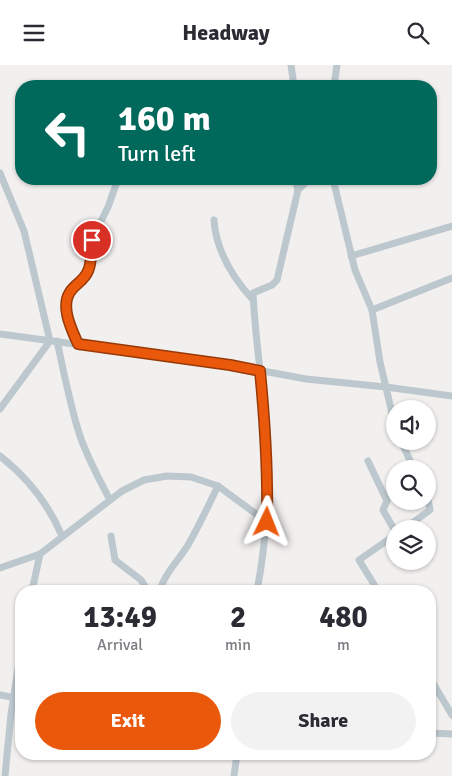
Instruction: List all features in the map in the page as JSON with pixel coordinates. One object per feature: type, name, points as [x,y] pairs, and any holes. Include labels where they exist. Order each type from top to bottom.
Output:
[{"type":"street","points":[[291,65],[293,80]]},
{"type":"street","points":[[335,80],[337,65]]},
{"type":"street","points":[[0,173],[24,231],[81,438],[110,500]]},
{"type":"street","points":[[78,344],[66,311],[69,293],[82,281],[89,270],[92,240],[108,207],[116,185]]},
{"type":"street","points":[[258,585],[267,522],[268,479],[266,433],[253,293],[272,285],[277,280],[298,190],[297,185]]},
{"type":"street","points":[[298,190],[303,185]]},
{"type":"street","points":[[333,185],[355,270],[372,310],[389,400]]},
{"type":"street","points":[[214,220],[214,229],[222,253],[240,285],[253,300]]},
{"type":"street","points":[[351,256],[452,226]]},
{"type":"street","points":[[372,310],[452,278]]},
{"type":"street","points":[[0,334],[230,365],[306,379],[452,396]]},
{"type":"street","points":[[0,409],[54,341]]},
{"type":"street","points":[[0,456],[34,488],[46,503],[62,536]]},
{"type":"street","points":[[368,461],[386,501],[383,510],[388,520]]},
{"type":"street","points":[[0,568],[40,554],[122,491],[144,480],[167,476],[191,477],[218,486],[267,522]]},
{"type":"street","points":[[163,585],[194,534],[218,486]]},
{"type":"street","points":[[417,520],[430,510]]},
{"type":"street","points":[[111,535],[115,559],[144,585]]},
{"type":"street","points":[[374,585],[359,560],[386,540]]},
{"type":"street","points":[[33,585],[40,554]]},
{"type":"street","points":[[5,776],[15,685]]},
{"type":"street","points":[[436,688],[452,715]]},
{"type":"street","points":[[0,695],[13,697]]},
{"type":"street","points":[[436,733],[452,734]]},
{"type":"street","points":[[234,776],[236,760]]},
{"type":"route","points":[[92,240],[89,270],[82,281],[69,293],[66,311],[78,344],[230,365],[260,371],[266,433],[267,522]]}]
